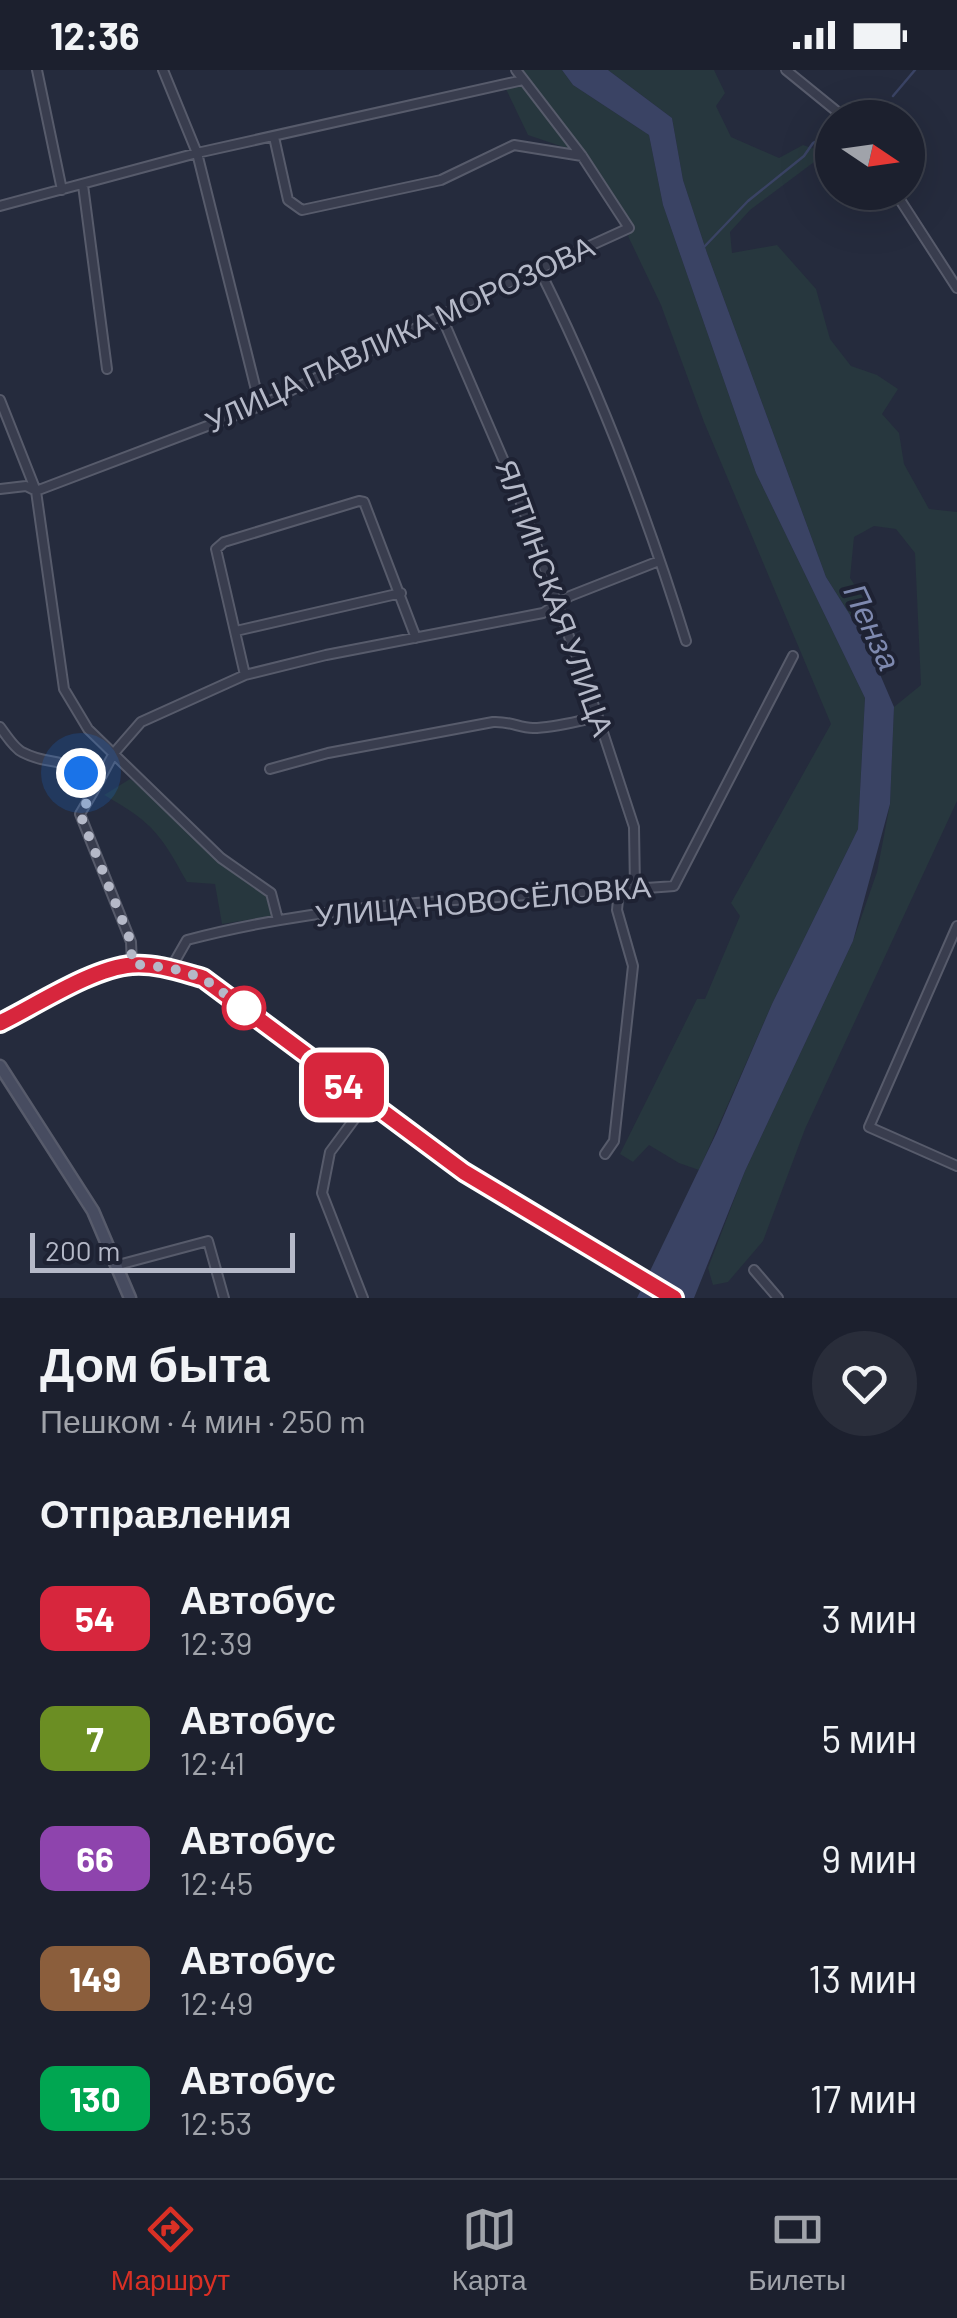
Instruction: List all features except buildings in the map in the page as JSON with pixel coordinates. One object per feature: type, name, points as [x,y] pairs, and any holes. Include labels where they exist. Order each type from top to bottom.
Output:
[{"type":"main road","points":[[0,1023],[98,974],[132,964],[171,968],[203,978],[464,1172],[674,1298]]},
{"type":"street","points":[[37,70],[62,190]]},
{"type":"street","points":[[163,70],[197,154],[260,406]]},
{"type":"street","points":[[516,70],[582,156]]},
{"type":"street","points":[[786,70],[823,100]]},
{"type":"street","points":[[0,206],[197,154],[523,80]]},
{"type":"street","points":[[274,137],[288,200],[302,210],[441,180],[514,145],[582,156]]},
{"type":"street","name":"УЛИЦА ПАВЛИКА МОРОЗОВА","points":[[0,489],[26,486],[36,491],[260,406],[441,315],[629,228],[582,156]]},
{"type":"street","points":[[83,185],[107,369]]},
{"type":"street","points":[[907,210],[957,288]]},
{"type":"street","points":[[540,270],[574,339],[686,642]]},
{"type":"street","name":"ЯЛТИНСКАЯ УЛИЦА","points":[[441,315],[516,488],[598,717],[634,828],[635,889]]},
{"type":"street","points":[[0,405],[36,491],[64,689],[88,729],[221,858],[271,894],[278,920]]},
{"type":"street","points":[[245,675],[216,549],[224,542],[359,501],[364,502],[416,638]]},
{"type":"street","points":[[132,964],[131,942],[80,814],[114,753],[140,722],[245,675],[543,613],[570,596],[659,561]]},
{"type":"street","points":[[236,632],[401,593]]},
{"type":"street","name":"УЛИЦА НОВОСЁЛОВКА","points":[[171,968],[187,940],[278,920],[440,902],[674,886],[794,656]]},
{"type":"street","points":[[270,769],[328,753],[493,722],[510,721],[537,728],[598,717]]},
{"type":"street","points":[[0,727],[20,752],[64,763],[81,773],[93,792]]},
{"type":"street","points":[[605,1154],[614,1140],[633,966],[617,910],[619,890]]},
{"type":"street","points":[[957,926],[869,1128],[957,1166]]},
{"type":"street","points":[[0,1066],[93,1211],[130,1298]]},
{"type":"street","points":[[363,1298],[322,1193],[330,1152],[367,1102]]},
{"type":"street","points":[[118,1265],[208,1242],[224,1298]]},
{"type":"street","points":[[754,1270],[778,1298]]},
{"type":"shaded area","points":[[523,70],[562,70],[573,85],[649,135],[663,205],[756,473],[865,698],[858,829],[772,1004],[699,1170],[649,1145],[633,1162],[620,1154],[697,999],[705,999],[740,916],[731,903],[831,724],[704,422],[661,305],[628,236],[635,228],[587,155],[528,135],[506,89],[528,78]]},
{"type":"shaded area","points":[[608,70],[714,70],[725,93],[716,106],[731,137],[779,158],[803,145],[815,149],[814,162],[750,210],[730,232],[732,253],[777,245],[816,289],[830,339],[851,366],[877,375],[898,389],[882,414],[899,433],[904,464],[929,509],[957,512],[957,801],[805,1129],[763,1241],[728,1282],[713,1285],[708,1268],[745,1171],[853,941],[877,872],[890,804],[894,707],[921,685],[915,553],[896,529],[874,526],[854,537],[850,578],[870,608],[871,633],[864,637],[826,577],[707,253],[683,180],[672,118]]},
{"type":"shaded area","points":[[130,779],[155,798],[218,861],[266,896],[271,916],[222,924],[215,884],[187,882],[154,831],[104,795]]},
{"type":"water","points":[[562,70],[608,70],[672,118],[683,180],[707,253],[826,577],[864,637],[894,707],[890,804],[853,941],[745,1171],[694,1298],[637,1298],[716,1134],[772,1004],[858,829],[865,698],[756,473],[663,205],[649,135],[573,85]]},
{"type":"waterway","points":[[893,96],[915,70]]},
{"type":"waterway","points":[[704,247],[748,201],[804,156],[815,142]]},
{"type":"bus line","name":"54","points":[[0,1023],[98,974],[132,964],[171,968],[203,978],[464,1172],[674,1298]]},
{"type":"route","points":[[81,773],[93,792],[80,814],[131,942],[132,964],[171,968],[203,978],[244,1008]]},
{"type":"water label","name":"Пенза","points":[[872,627]]}]
